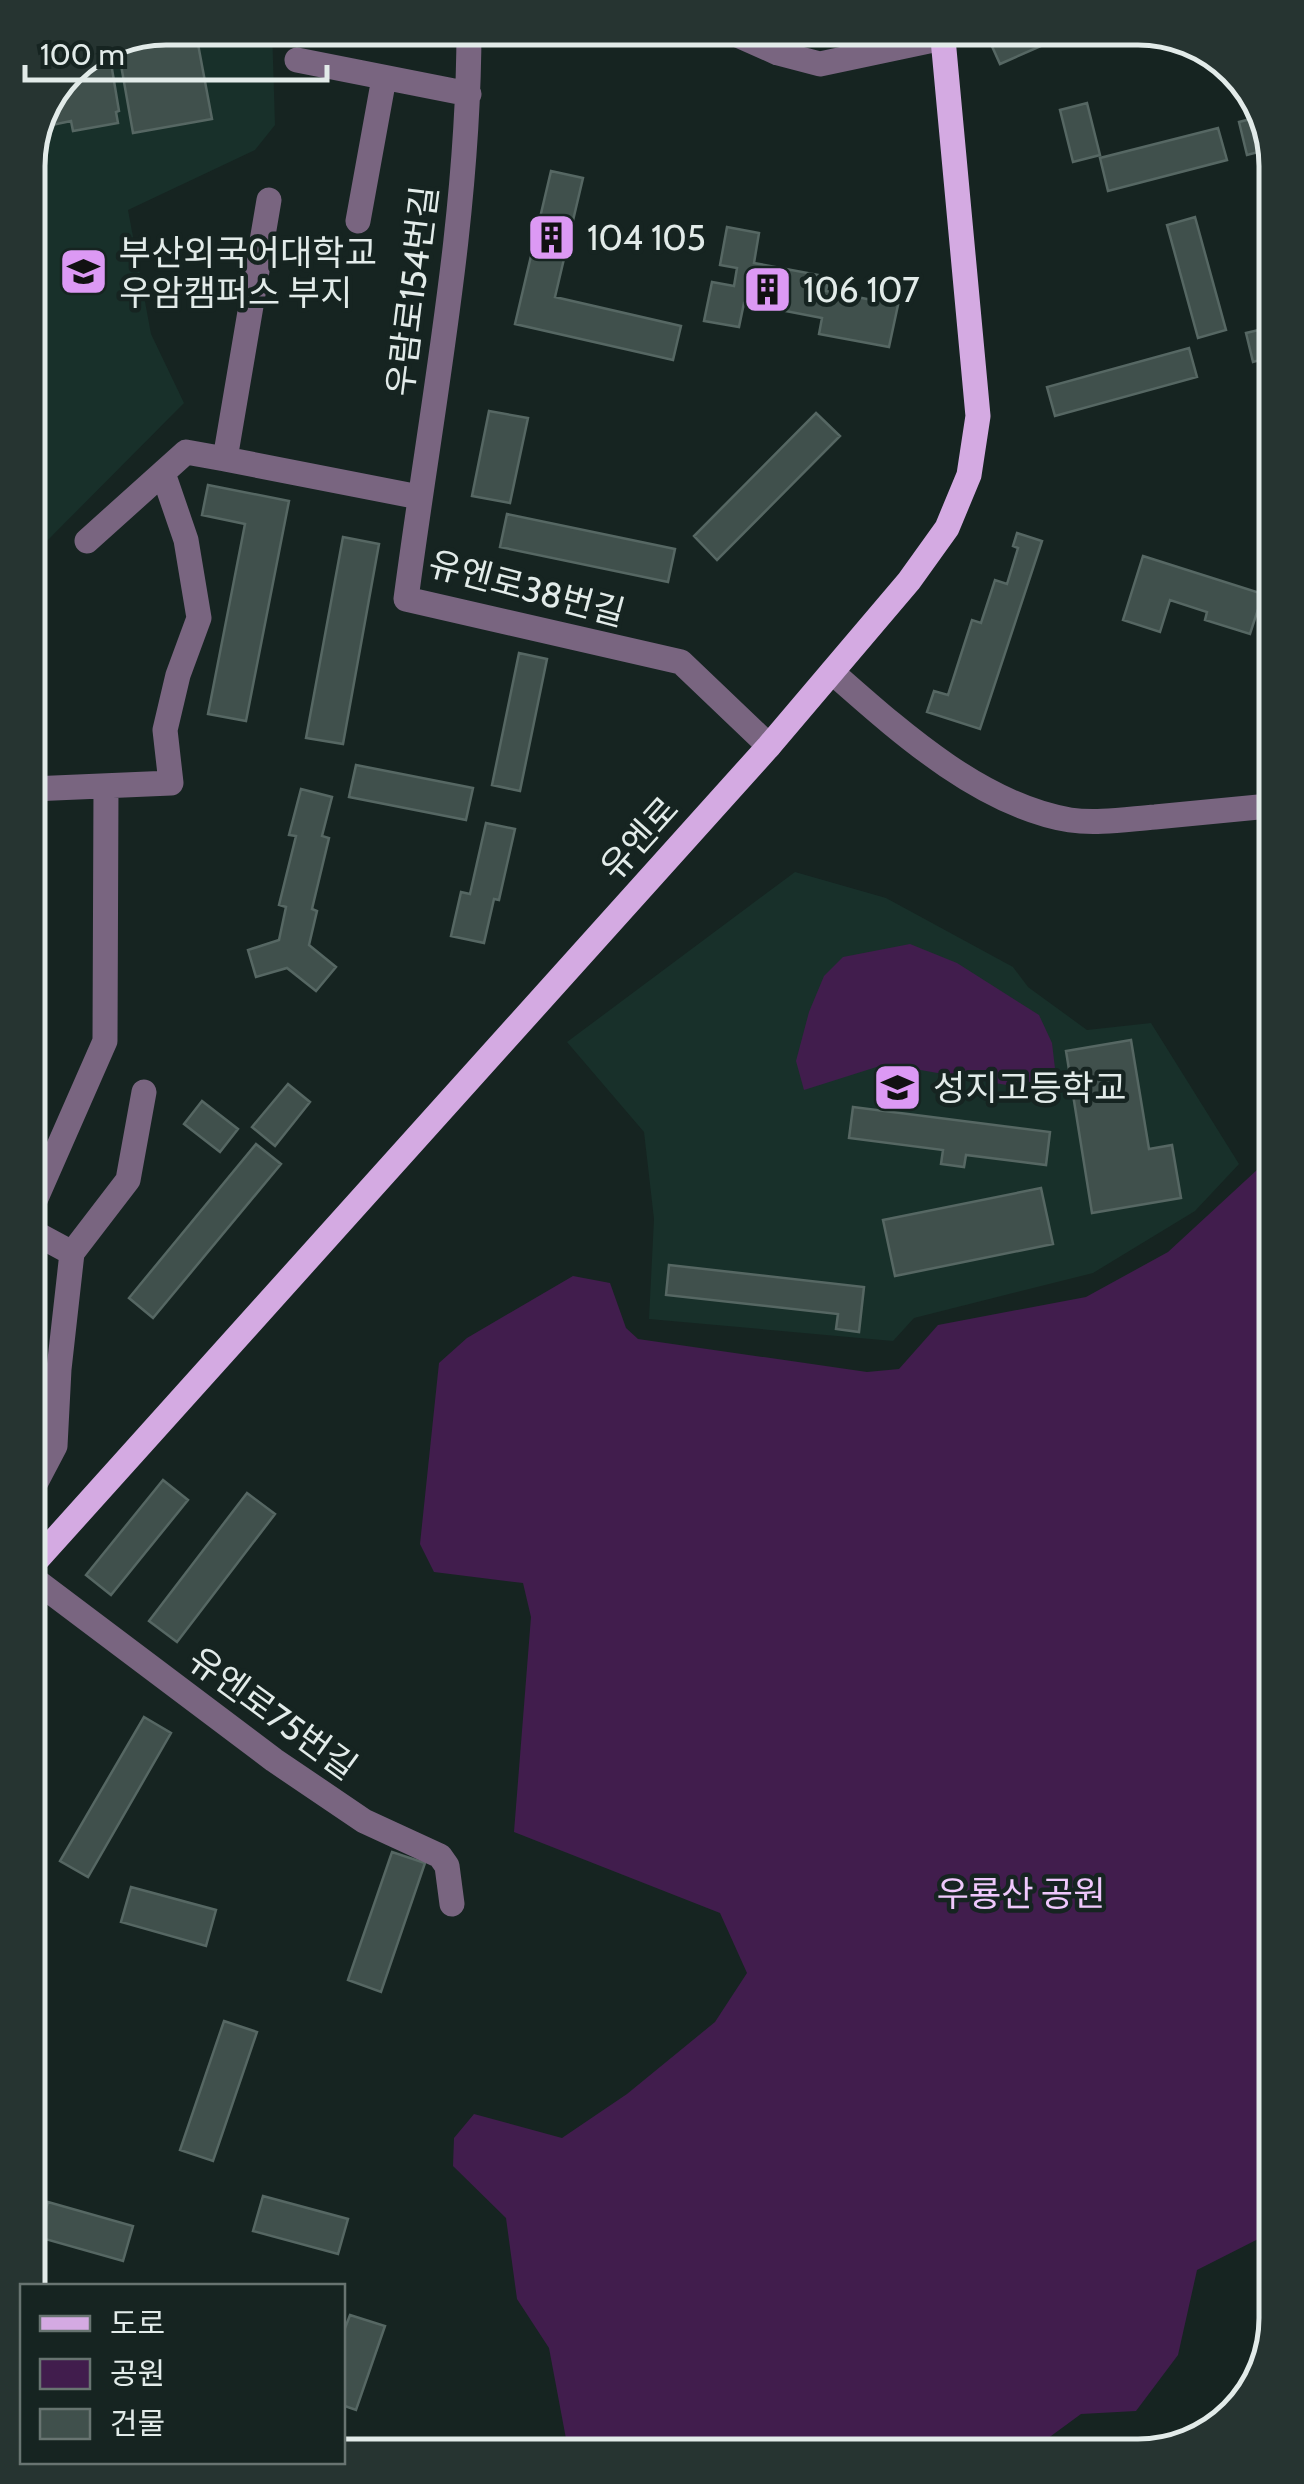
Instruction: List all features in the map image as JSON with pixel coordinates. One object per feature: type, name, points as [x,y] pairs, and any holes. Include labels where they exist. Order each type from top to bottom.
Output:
[{"type":"main road","name":"유엔로","points":[[45,1554],[769,746],[909,581],[948,528],[969,475],[978,416],[943,45]]},
{"type":"street","name":"우람로154번길","points":[[420,497],[458,246],[469,45]]},
{"type":"street","points":[[760,45],[820,64],[895,45]]},
{"type":"street","points":[[297,60],[469,94]]},
{"type":"street","name":"우람로154번길","points":[[358,222],[384,78]]},
{"type":"street","points":[[225,459],[268,200]]},
{"type":"street","name":"유엔로38번길","points":[[87,541],[186,452],[420,497],[406,600],[681,662],[769,746]]},
{"type":"street","points":[[45,788],[170,783],[165,730],[178,674],[198,618],[186,540],[163,473]]},
{"type":"street","points":[[832,672],[911,742],[993,791],[1036,810],[1072,820],[1118,820],[1259,807]]},
{"type":"street","points":[[45,1178],[105,1042],[106,786]]},
{"type":"street","points":[[45,1465],[55,1446],[72,1253],[128,1180],[144,1092]]},
{"type":"street","points":[[45,1238],[72,1253]]},
{"type":"street","name":"유엔로75번길","points":[[45,1573],[289,1770],[364,1820],[440,1856],[448,1866],[452,1904]]},
{"type":"shaded area","name":"부산외국어대학교 우암캠퍼스 부지","points":[[166,45],[273,45],[275,125],[255,150],[128,210],[151,334],[184,403],[45,543],[45,158],[54,120],[81,81],[120,54]]},
{"type":"shaded area","name":"성지고등학교","points":[[795,872],[886,898],[1013,967],[1028,987],[1087,1030],[1151,1023],[1239,1164],[1195,1211],[1093,1273],[914,1318],[893,1341],[649,1319],[654,1219],[644,1132],[567,1042]]},
{"type":"green space","points":[[910,944],[957,963],[1039,1015],[1052,1043],[1058,1094],[886,1064],[804,1090],[796,1061],[824,976],[843,957]]},
{"type":"green space","name":"우룡산 공원","points":[[1259,1168],[1259,2239],[1197,2270],[1178,2355],[1136,2411],[1081,2414],[1047,2439],[566,2439],[549,2348],[517,2299],[506,2218],[453,2166],[454,2138],[474,2114],[562,2138],[627,2094],[715,2022],[747,1973],[720,1913],[514,1832],[531,1617],[523,1583],[434,1572],[420,1544],[439,1363],[467,1338],[573,1276],[610,1283],[626,1328],[638,1339],[867,1372],[899,1369],[938,1325],[1086,1297],[1168,1252]]},
{"type":"building","points":[[198,45],[212,119],[133,133],[119,54],[143,47]]},
{"type":"building","points":[[991,45],[1043,45],[1000,64]]},
{"type":"building","points":[[110,59],[118,123],[73,131],[71,121],[52,125],[65,99],[99,65]]},
{"type":"building","points":[[1087,103],[1100,155],[1073,162],[1060,110]]},
{"type":"building","points":[[1250,119],[1258,152],[1247,155],[1239,122]]},
{"type":"building","points":[[1218,128],[1227,160],[1108,191],[1100,158]]},
{"type":"building","name":"104 105","points":[[551,171],[583,178],[555,297],[681,326],[673,360],[515,324]]},
{"type":"building","points":[[1195,217],[1226,330],[1198,338],[1167,225]]},
{"type":"building","name":"106 107","points":[[727,227],[759,233],[754,263],[829,277],[826,291],[898,305],[889,347],[819,334],[822,318],[744,303],[739,327],[704,321],[712,282],[734,286],[737,268],[720,265]]},
{"type":"building","points":[[1259,330],[1259,360],[1253,362],[1246,333]]},
{"type":"building","points":[[1189,348],[1197,377],[1055,416],[1047,387]]},
{"type":"building","points":[[489,411],[528,418],[510,503],[472,496]]},
{"type":"building","points":[[816,413],[840,436],[717,560],[694,536]]},
{"type":"building","points":[[208,485],[289,501],[246,721],[208,714],[245,524],[202,515]]},
{"type":"building","points":[[507,514],[675,549],[668,582],[500,547]]},
{"type":"building","points":[[1017,533],[1042,541],[980,729],[927,712],[934,691],[948,695],[972,620],[981,623],[995,580],[1007,584],[1018,548],[1013,546]]},
{"type":"building","points":[[343,537],[379,544],[343,744],[306,738]]},
{"type":"building","points":[[1143,556],[1259,593],[1250,634],[1205,620],[1207,612],[1170,600],[1160,632],[1123,620]]},
{"type":"building","points":[[519,653],[547,659],[520,791],[492,785]]},
{"type":"building","points":[[356,765],[473,788],[466,820],[349,797]]},
{"type":"building","points":[[301,789],[332,797],[322,836],[329,838],[312,909],[317,911],[309,945],[336,967],[316,991],[287,968],[256,977],[248,950],[279,940],[286,907],[279,905],[296,836],[289,835]]},
{"type":"building","points":[[486,823],[515,829],[499,900],[494,899],[484,943],[451,936],[461,892],[470,894]]},
{"type":"building","points":[[1131,1040],[1149,1149],[1172,1145],[1181,1198],[1092,1213],[1066,1051]]},
{"type":"building","points":[[288,1084],[310,1102],[275,1146],[252,1127]]},
{"type":"building","points":[[202,1101],[238,1129],[220,1152],[184,1124]]},
{"type":"building","points":[[853,1107],[1050,1132],[1046,1165],[966,1155],[964,1167],[941,1164],[943,1150],[849,1138]]},
{"type":"building","points":[[256,1144],[281,1164],[153,1318],[129,1298]]},
{"type":"building","points":[[1041,1188],[1053,1244],[895,1276],[883,1220]]},
{"type":"building","points":[[669,1265],[864,1287],[859,1332],[836,1329],[838,1314],[666,1295]]},
{"type":"building","points":[[163,1480],[188,1500],[111,1595],[86,1575]]},
{"type":"building","points":[[247,1493],[275,1514],[177,1642],[149,1621]]},
{"type":"building","points":[[144,1717],[171,1733],[88,1877],[60,1861]]},
{"type":"building","points":[[392,1852],[425,1863],[381,1992],[348,1980]]},
{"type":"building","points":[[131,1887],[216,1910],[206,1946],[121,1922]]},
{"type":"building","points":[[224,2021],[257,2032],[213,2161],[180,2150]]},
{"type":"building","points":[[263,2196],[348,2219],[338,2254],[253,2231]]},
{"type":"building","points":[[48,2202],[133,2226],[123,2261],[45,2239]]},
{"type":"building","points":[[350,2315],[385,2326],[356,2410],[345,2406],[345,2328]]},
{"type":"place","name":"104 105","points":[[552,237]]},
{"type":"place","name":"부산외국어대학교 우암캠퍼스 부지","points":[[84,272]]},
{"type":"place","name":"106 107","points":[[768,289]]},
{"type":"place","name":"성지고등학교","points":[[898,1087]]}]
